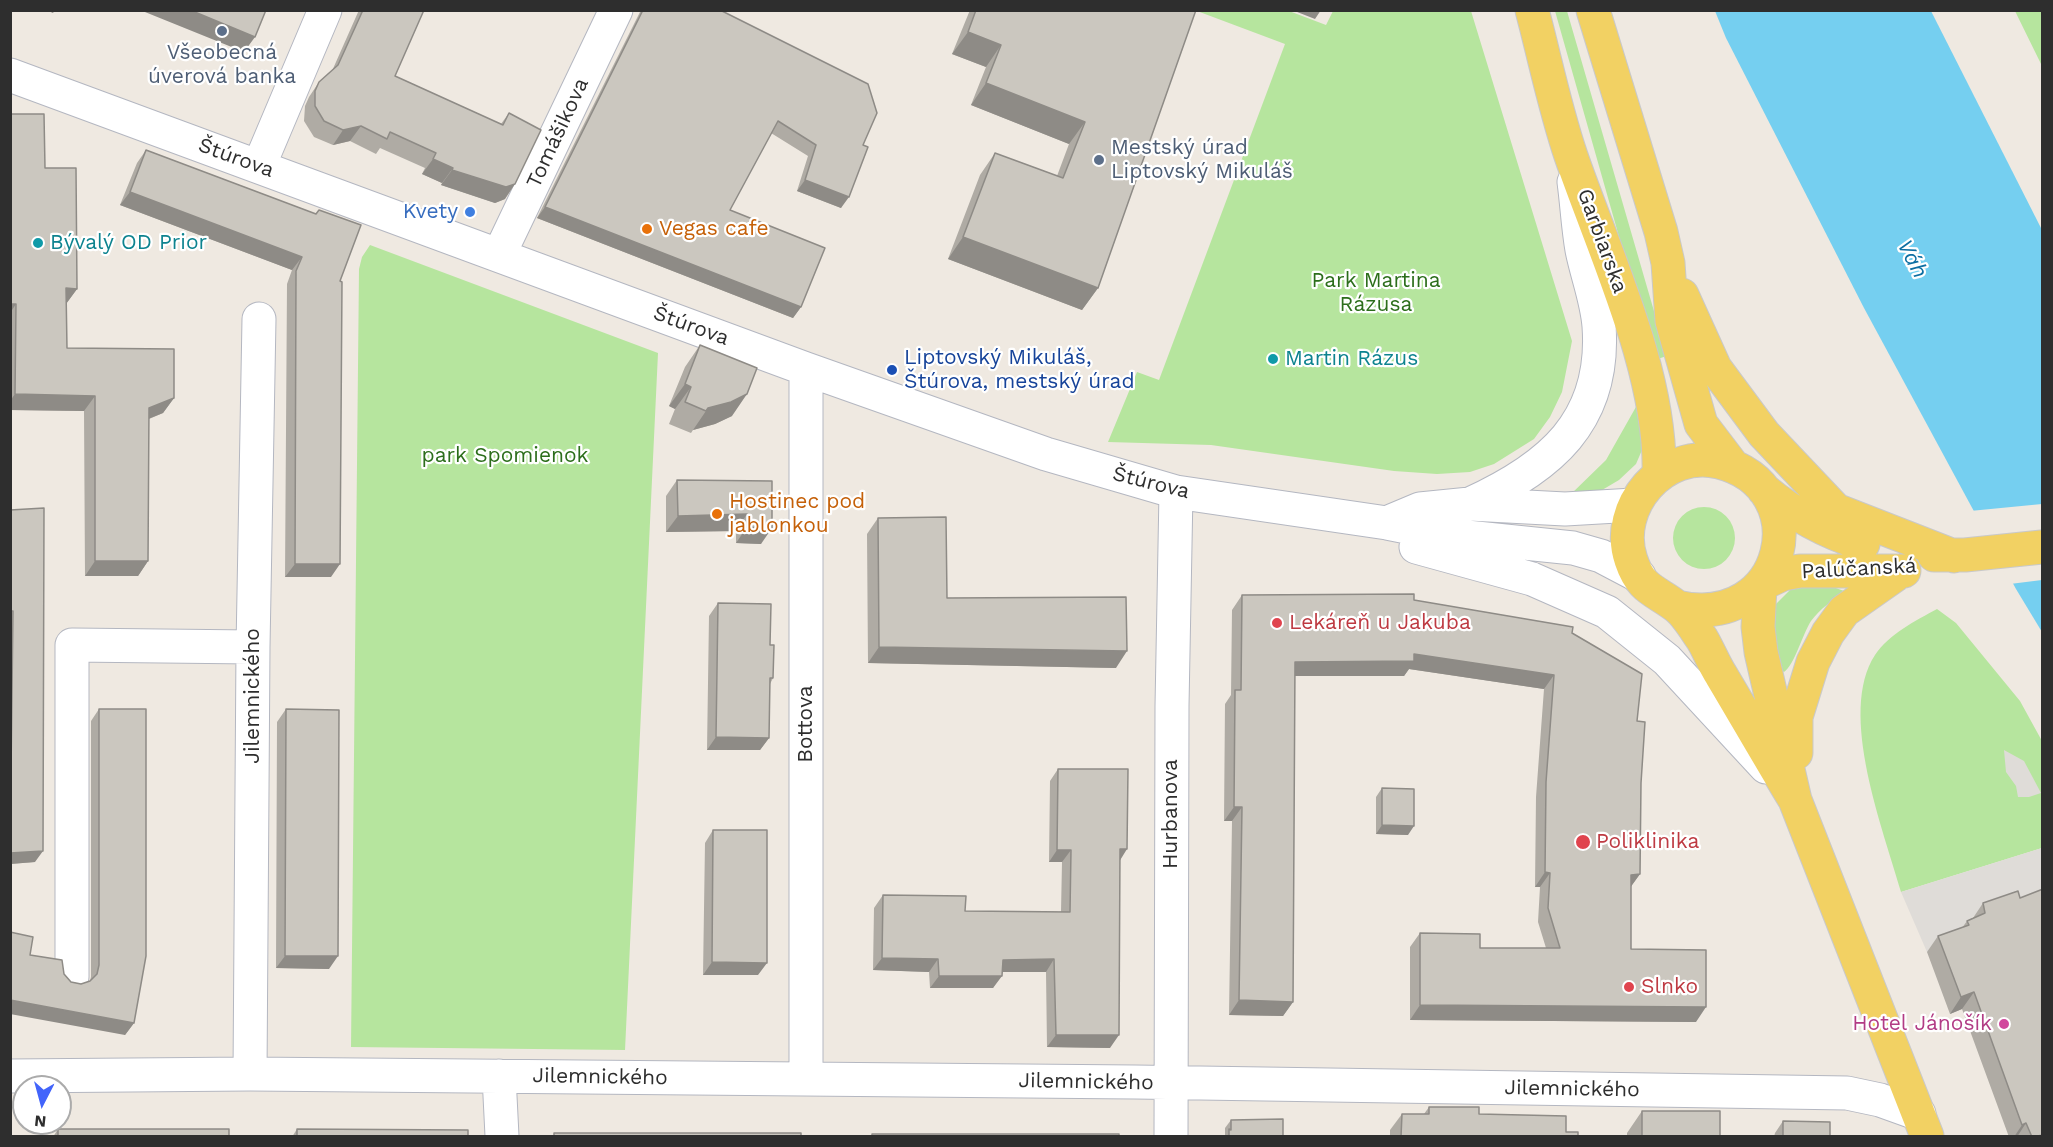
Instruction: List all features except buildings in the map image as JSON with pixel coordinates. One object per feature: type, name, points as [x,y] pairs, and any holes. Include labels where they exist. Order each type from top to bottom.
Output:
[{"type":"main road","name":"Garbiarska","points":[[1532,10],[1570,153],[1636,339],[1658,424],[1659,474]]},
{"type":"main road","points":[[1593,10],[1661,232],[1668,263],[1672,321],[1701,424],[1734,466],[1763,488],[1777,517],[1780,542],[1774,564],[1762,585],[1749,596],[1723,609],[1710,612],[1677,607]]},
{"type":"main road","points":[[1668,263],[1715,368],[1764,434],[1819,493],[1836,510],[1858,521],[1960,556]]},
{"type":"main road","points":[[1734,466],[1696,460],[1681,463],[1659,474],[1644,488],[1634,505],[1627,535],[1631,559],[1639,576],[1651,591],[1677,607],[1702,640],[1751,728],[1795,800]]},
{"type":"main road","name":"Palúčanská","points":[[1763,488],[1788,510],[1842,537],[1909,555],[1960,556],[2043,547]]},
{"type":"main road","name":"Palúčanská","points":[[1762,585],[1784,574],[1800,571],[1912,571],[1960,556]]},
{"type":"main road","points":[[1795,800],[1797,717],[1813,662],[1844,611],[1901,571]]},
{"type":"main road","points":[[1762,585],[1758,627],[1761,652],[1795,800],[1923,1125]]},
{"type":"street","points":[[259,166],[325,10]]},
{"type":"street","name":"Tomášikova","points":[[499,255],[616,10]]},
{"type":"street","name":"Štúrova","points":[[10,75],[806,369],[1046,454],[1176,492],[1387,522],[1447,535],[1574,548],[1601,556],[1639,576]]},
{"type":"street","points":[[1470,504],[1514,484],[1548,459],[1561,445],[1583,413],[1597,374],[1599,325],[1582,250],[1570,153]]},
{"type":"street","name":"Jilemnického","points":[[250,1074],[253,647],[259,319]]},
{"type":"street","name":"Bottova","points":[[806,369],[806,1079]]},
{"type":"street","name":"Hurbanova","points":[[1171,1137],[1169,1083],[1176,492]]},
{"type":"street","points":[[1634,505],[1566,509],[1470,504],[1420,508],[1387,522],[1417,548],[1532,579],[1607,612],[1667,660],[1795,800]]},
{"type":"street","points":[[72,976],[72,645],[253,647]]},
{"type":"street","name":"Jilemnického","points":[[10,1076],[250,1074],[499,1076],[1847,1093],[1880,1100],[1923,1125]]},
{"type":"street","points":[[499,1076],[502,1137]]},
{"type":"green space","name":"Park Martina Rázusa","points":[[1197,11],[1289,11],[1326,25],[1333,11],[1471,11],[1572,341],[1562,392],[1550,417],[1534,439],[1494,464],[1470,472],[1437,474],[1394,471],[1211,445],[1108,442],[1137,372],[1159,380],[1285,44]]},
{"type":"green space","points":[[1555,11],[1567,11],[1667,356],[1654,360]]},
{"type":"green space","points":[[2015,11],[2042,11],[2042,66]]},
{"type":"green space","name":"park Spomienok","points":[[370,245],[658,353],[625,1050],[351,1047],[359,269],[362,257]]},
{"type":"green space","points":[[1641,398],[1642,450],[1636,464],[1619,480],[1597,493],[1569,496],[1606,460]]},
{"type":"green space","points":[[1704,507],[1716,509],[1726,516],[1733,526],[1735,538],[1733,550],[1726,560],[1716,567],[1704,569],[1692,567],[1682,560],[1675,550],[1673,538],[1675,526],[1682,516],[1692,509]]},
{"type":"green space","points":[[1825,584],[1844,591],[1811,621],[1788,669],[1784,672],[1778,668],[1769,611],[1794,586]]},
{"type":"green space","points":[[1937,609],[1956,623],[2020,701],[2042,741],[2042,848],[1901,892],[1867,772],[1862,739],[1861,708],[1865,679],[1881,647],[1903,629]]},
{"type":"shaded area","points":[[2004,750],[2024,761],[2041,793],[2029,797],[2018,797],[2016,786],[2006,772]]},
{"type":"shaded area","points":[[2042,848],[2042,901],[1972,917],[1974,930],[1927,952],[1901,892]]},
{"type":"water","name":"Váh","points":[[1715,11],[1931,11],[2042,230],[2042,632],[2016,589],[1864,308],[1726,38]]},
{"type":"pier","points":[[2042,504],[2042,580],[2010,584],[1970,511]]},
{"type":"place","name":"Všeobecná úverová banka","points":[[222,31]]},
{"type":"place","name":"Mestský úrad Liptovský Mikuláš","points":[[1099,160]]},
{"type":"place","name":"Kvety","points":[[470,212]]},
{"type":"place","name":"Vegas cafe","points":[[647,229]]},
{"type":"place","name":"Bývalý OD Prior","points":[[38,243]]},
{"type":"place","name":"Martin Rázus","points":[[1273,359]]},
{"type":"place","name":"Liptovský Mikuláš, Štúrova, mestský úrad","points":[[892,370]]},
{"type":"place","name":"Hostinec pod jablonkou","points":[[717,514]]},
{"type":"place","name":"Lekáreň u Jakuba","points":[[1277,623]]},
{"type":"place","name":"Poliklinika","points":[[1583,842]]},
{"type":"place","name":"Slnko","points":[[1629,987]]},
{"type":"place","name":"Hotel Jánošík","points":[[2004,1024]]}]
